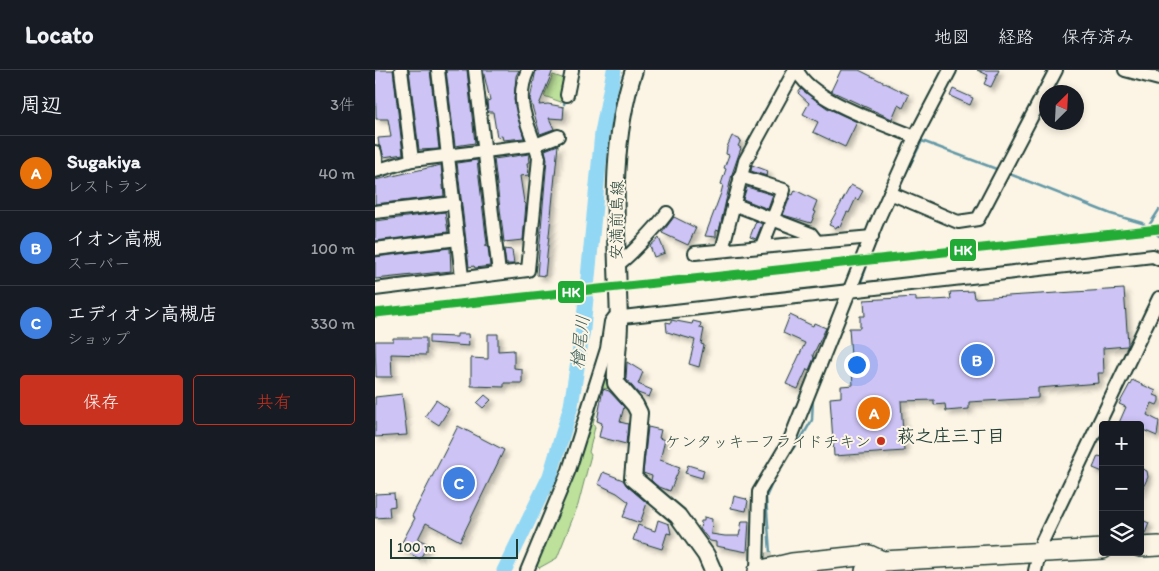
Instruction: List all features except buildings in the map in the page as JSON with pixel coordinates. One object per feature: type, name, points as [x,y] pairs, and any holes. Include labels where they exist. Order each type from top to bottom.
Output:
[{"type":"highway","points":[[1144,547],[1159,546]]},
{"type":"highway","points":[[758,571],[792,563],[869,555],[882,561],[1099,549]]},
{"type":"highway","points":[[865,571],[869,571],[882,561]]},
{"type":"main road","name":"安満前島線","points":[[635,70],[623,112],[617,147],[615,266],[618,316],[616,383],[633,402],[639,413],[632,476],[678,516],[706,555],[713,571]]},
{"type":"street","points":[[401,70],[412,160]]},
{"type":"street","points":[[438,70],[462,277]]},
{"type":"street","points":[[475,70],[499,273]]},
{"type":"street","points":[[375,289],[528,270],[539,165],[520,95],[528,70]]},
{"type":"street","points":[[567,95],[572,70]]},
{"type":"street","points":[[722,250],[740,176],[750,147],[796,70],[800,77],[820,95],[915,137]]},
{"type":"street","points":[[758,571],[759,492],[789,440],[852,290],[890,193],[915,137],[950,70]]},
{"type":"street","points":[[890,193],[958,222],[978,219],[1056,70]]},
{"type":"street","points":[[1125,70],[1159,79]]},
{"type":"street","points":[[375,152],[376,170],[412,160],[535,145],[558,136]]},
{"type":"street","points":[[740,176],[784,190],[762,246]]},
{"type":"street","points":[[375,212],[454,203]]},
{"type":"street","points":[[733,204],[811,234],[817,242]]},
{"type":"street","points":[[615,266],[657,227],[667,212]]},
{"type":"street","points":[[695,252],[872,237]]},
{"type":"street","points":[[375,249],[458,239]]},
{"type":"street","points":[[527,571],[569,470],[607,349],[611,322],[618,316],[1074,264],[1153,256],[1159,259]]},
{"type":"street","points":[[1035,571],[1042,542],[1159,298]]},
{"type":"street","points":[[758,507],[764,523],[765,552]]},
{"type":"green space","points":[[553,75],[568,80],[561,102],[544,96]]},
{"type":"green space","points":[[609,352],[612,389],[602,388],[593,423],[595,427],[589,452],[591,455],[578,505],[557,558],[539,568],[533,561]]},
{"type":"waterway","name":"檜尾川","points":[[504,571],[550,476],[571,406],[583,329],[602,133],[614,70]]},
{"type":"waterway","points":[[564,104],[566,98]]},
{"type":"waterway","points":[[901,183],[922,141],[999,170]]},
{"type":"waterway","points":[[1007,173],[1111,214],[1142,223],[1159,236]]},
{"type":"waterway","points":[[1148,227],[1159,210]]},
{"type":"waterway","points":[[861,282],[874,246]]},
{"type":"waterway","points":[[791,451],[812,420],[813,398]]},
{"type":"waterway","points":[[770,553],[766,497],[774,479]]},
{"type":"tunnel","points":[[766,552],[766,571]]},
{"type":"transit line","name":"HK","points":[[375,313],[1159,229]]},
{"type":"place","name":"イオン高槻","points":[[977,360]]},
{"type":"place","name":"Sugakiya","points":[[874,413]]},
{"type":"place","name":"ケンタッキーフライドチキン","points":[[881,441]]},
{"type":"place","name":"エディオン高槻店","points":[[459,483]]},
{"type":"district","name":"萩之庄三丁目","points":[[951,436]]}]
